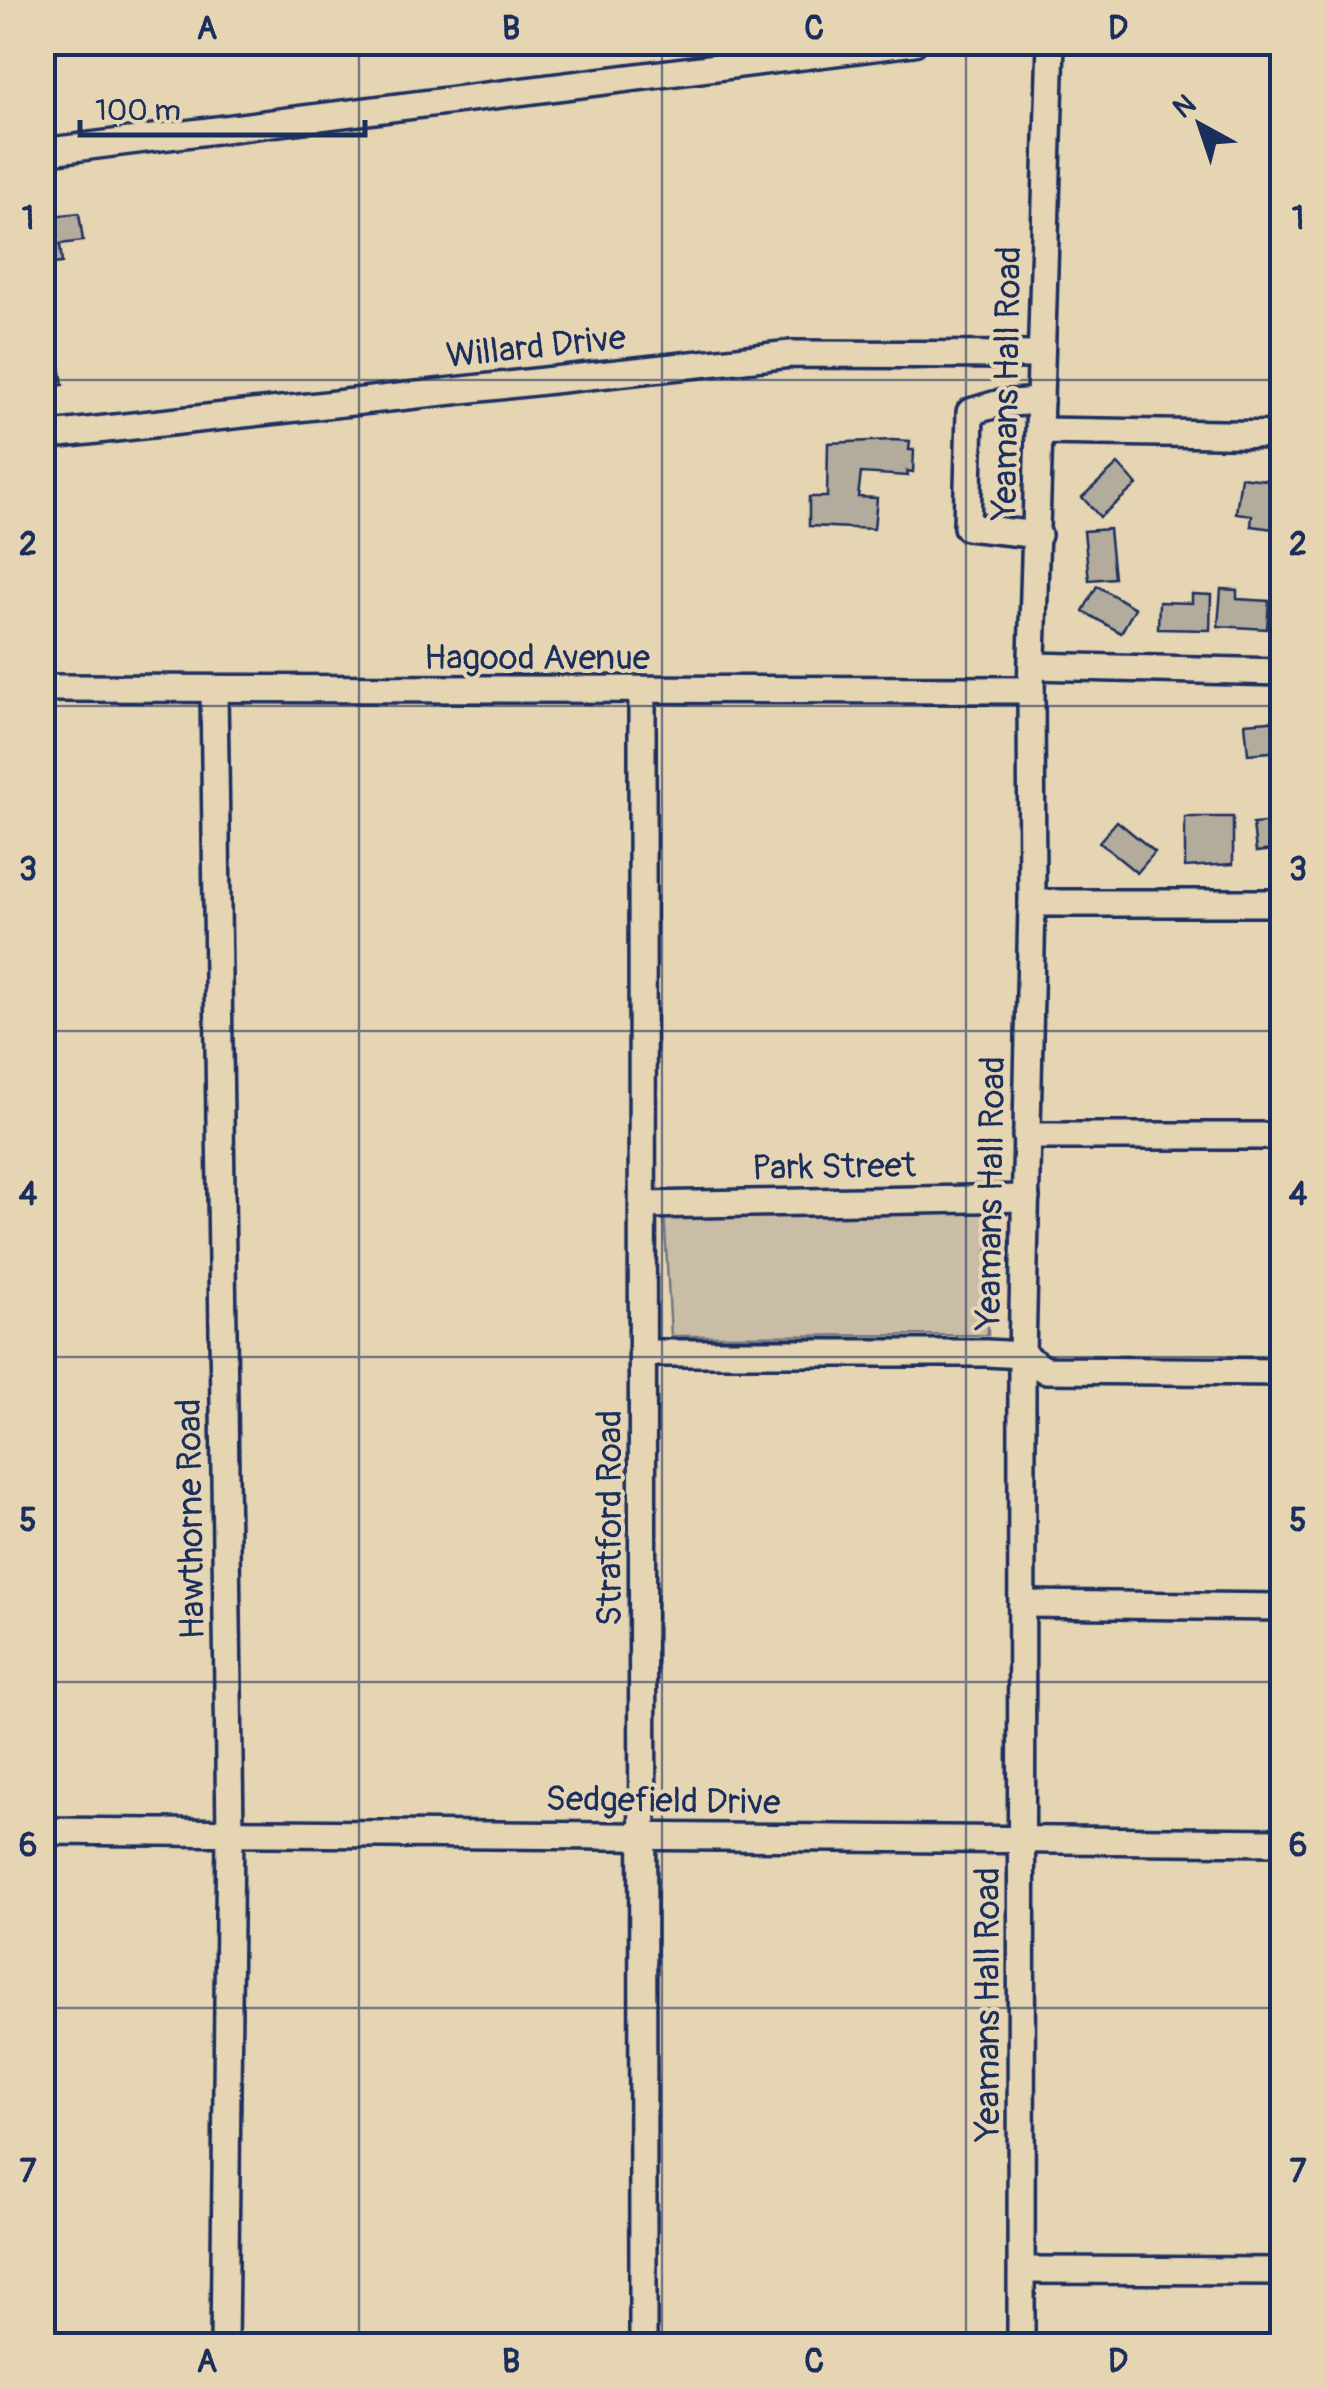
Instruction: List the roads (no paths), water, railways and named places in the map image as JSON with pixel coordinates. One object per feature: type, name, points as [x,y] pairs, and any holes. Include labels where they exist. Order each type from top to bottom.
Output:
[{"type":"street","points":[[42,152],[914,42]]},
{"type":"street","name":"Yeamans Hall Road","points":[[1021,2346],[1025,1604],[1022,1355],[1032,903],[1031,678],[1050,42]]},
{"type":"street","name":"Willard Drive","points":[[42,436],[791,354],[1039,354]]},
{"type":"street","points":[[1038,535],[966,526],[970,412],[997,404],[1040,401]]},
{"type":"street","points":[[1040,430],[1282,434]]},
{"type":"street","name":"Hagood Avenue","points":[[42,688],[642,692],[1282,672]]},
{"type":"street","name":"Hawthorne Road","points":[[214,691],[230,1832],[224,2346]]},
{"type":"street","name":"Stratford Road","points":[[642,692],[643,2346]]},
{"type":"street","points":[[1032,903],[1282,903]]},
{"type":"street","points":[[1026,1136],[1282,1136]]},
{"type":"street","name":"Park Street","points":[[644,1204],[1026,1198]]},
{"type":"street","points":[[645,1353],[1022,1355],[1045,1370],[1282,1372]]},
{"type":"street","points":[[1025,1604],[1282,1606]]},
{"type":"street","name":"Sedgefield Drive","points":[[42,1831],[1282,1842]]},
{"type":"street","points":[[1024,2270],[1282,2271]]}]
